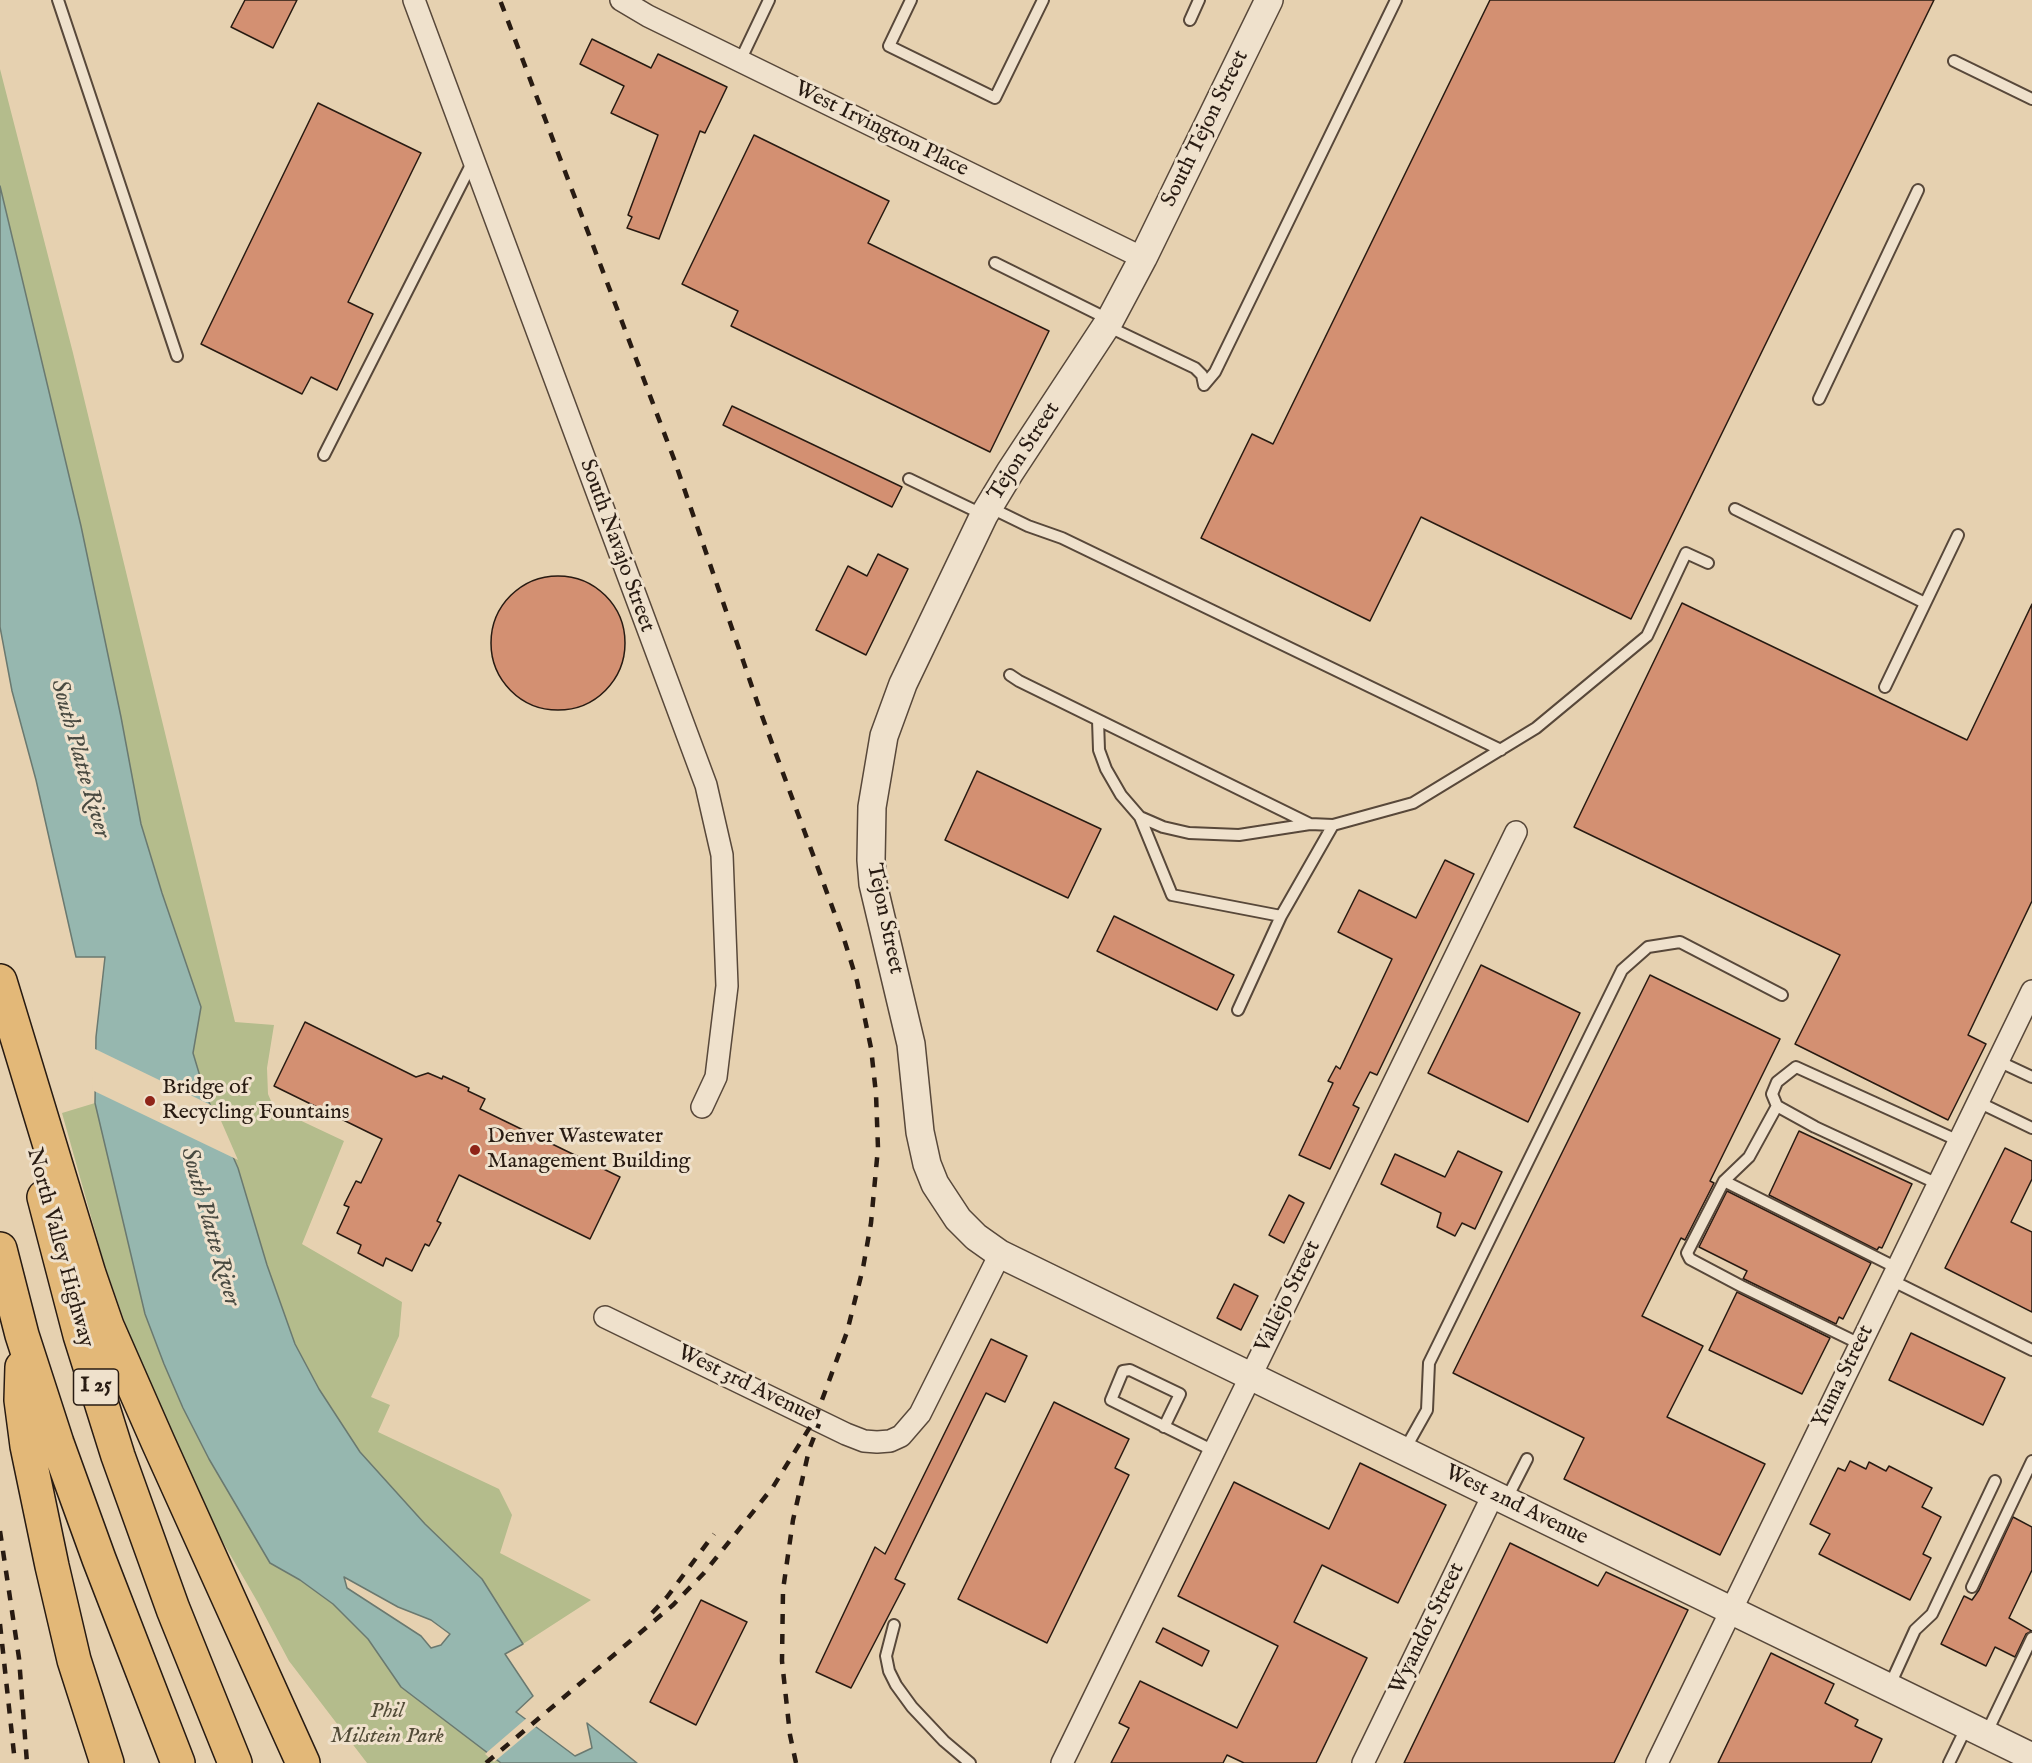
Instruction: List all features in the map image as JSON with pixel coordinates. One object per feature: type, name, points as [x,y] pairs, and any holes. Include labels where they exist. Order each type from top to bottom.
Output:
[{"type":"highway","points":[[0,981],[107,1326],[303,1763]]},
{"type":"highway","name":"North Valley Highway","points":[[0,998],[27,1127],[93,1377],[118,1456],[173,1609],[235,1763]]},
{"type":"highway","name":"I 25","points":[[0,1249],[22,1335],[57,1443],[178,1763]]},
{"type":"highway","points":[[22,1335],[21,1400],[27,1446],[74,1660],[107,1763]]},
{"type":"street","name":"South Navajo Street","points":[[414,0],[706,785],[722,855],[727,986],[716,1077],[702,1107]]},
{"type":"street","name":"West Irvington Place","points":[[621,0],[648,16],[1143,258]]},
{"type":"street","name":"South Tejon Street","points":[[1143,258],[1269,0]]},
{"type":"street","name":"Tejon Street","points":[[1000,1254],[976,1237],[958,1219],[935,1184],[927,1164],[920,1132],[911,1044],[873,884],[870,860],[872,807],[884,736],[903,684],[986,511],[1108,323],[1143,258]]},
{"type":"street","name":"Vallejo Street","points":[[1062,1763],[1516,832]]},
{"type":"street","name":"Yuma Street","points":[[1657,1763],[2032,991]]},
{"type":"street","name":"West 2nd Avenue","points":[[1000,1254],[2032,1757]]},
{"type":"street","name":"West 3rd Avenue","points":[[605,1317],[846,1434],[864,1441],[890,1441],[901,1436],[920,1414],[1000,1254]]},
{"type":"street","name":"Wyandot Street","points":[[1363,1763],[1499,1498]]},
{"type":"lane","points":[[58,0],[177,356]]},
{"type":"lane","points":[[740,61],[769,0]]},
{"type":"lane","points":[[911,0],[890,45],[995,98],[1042,0]]},
{"type":"lane","points":[[1190,20],[1199,0]]},
{"type":"lane","points":[[995,263],[1195,368],[1202,375],[1204,385],[1215,372],[1396,0]]},
{"type":"lane","points":[[1954,62],[2032,99]]},
{"type":"lane","points":[[324,455],[473,161]]},
{"type":"lane","points":[[1819,399],[1918,190]]},
{"type":"lane","points":[[909,479],[986,511],[1062,537],[1501,750]]},
{"type":"lane","points":[[1735,509],[1925,603]]},
{"type":"lane","points":[[1885,687],[1958,535]]},
{"type":"lane","points":[[1140,817],[1162,827],[1189,832],[1239,835],[1310,824],[1333,825],[1413,803],[1536,728],[1647,636],[1686,553],[1708,563]]},
{"type":"lane","points":[[1010,675],[1310,824]]},
{"type":"lane","points":[[1098,720],[1099,750],[1106,769],[1121,795],[1140,817],[1172,895],[1281,916]]},
{"type":"lane","points":[[1238,1010],[1281,916],[1333,825]]},
{"type":"lane","points":[[1404,1451],[1427,1410],[1429,1363],[1622,970],[1648,947],[1680,942],[1782,995]]},
{"type":"lane","points":[[1998,1061],[2032,1077]]},
{"type":"lane","points":[[1938,1184],[1815,1127],[1777,1106],[1772,1094],[1777,1082],[1796,1067],[1959,1141]]},
{"type":"lane","points":[[1978,1102],[2032,1128]]},
{"type":"lane","points":[[1777,1106],[1749,1157],[1724,1181],[1687,1253],[1690,1258],[1741,1286],[1860,1344]]},
{"type":"lane","points":[[1724,1181],[2032,1350]]},
{"type":"lane","points":[[1164,1427],[1180,1394],[1130,1370],[1123,1371],[1111,1400],[1164,1427],[1214,1451]]},
{"type":"lane","points":[[1499,1498],[1527,1459]]},
{"type":"lane","points":[[1972,1587],[2032,1461]]},
{"type":"lane","points":[[1889,1687],[1915,1630],[1932,1614],[1995,1481]]},
{"type":"lane","points":[[894,1624],[886,1656],[889,1671],[896,1685],[912,1707],[944,1741],[970,1763]]},
{"type":"lane","points":[[1949,1763],[1977,1730],[2032,1638]]},
{"type":"green space","points":[[0,69],[73,353],[235,1022],[274,1025],[267,1068],[268,1094],[274,1108],[344,1141],[302,1244],[402,1302],[399,1336],[371,1397],[390,1405],[378,1432],[499,1489],[512,1515],[500,1553],[591,1600],[523,1644],[482,1579],[425,1524],[360,1452],[319,1389],[295,1344],[267,1265],[238,1168],[205,1093],[193,1053],[196,1034],[162,893],[141,824],[81,526],[0,186]]},
{"type":"green space","name":"Phil Milstein Park","points":[[95,1103],[145,1314],[183,1408],[209,1459],[270,1563],[300,1580],[333,1604],[368,1639],[401,1687],[501,1763],[367,1763],[289,1661],[198,1499],[134,1348],[104,1263],[62,1113]]},
{"type":"water","name":"South Platte River","points":[[0,186],[81,526],[141,824],[201,1007],[193,1053],[205,1093],[238,1168],[267,1265],[295,1344],[319,1389],[360,1452],[425,1524],[482,1579],[523,1644],[505,1654],[533,1696],[516,1712],[575,1756],[592,1748],[587,1723],[637,1763],[501,1763],[401,1687],[368,1639],[333,1604],[300,1580],[270,1563],[209,1459],[183,1408],[145,1314],[95,1103],[96,1037],[105,957],[76,957],[36,780],[12,691],[0,627]],"holes":[[[344,1577],[398,1607],[431,1620],[450,1634],[441,1645],[431,1648],[421,1636],[347,1588]]]},
{"type":"pier","points":[[93,1048],[215,1107],[238,1160],[92,1090]]},
{"type":"pier","points":[[528,1717],[538,1725],[494,1762],[485,1754]]},
{"type":"building","points":[[245,0],[297,0],[273,48],[231,27]]},
{"type":"building","points":[[1490,0],[1934,0],[1631,619],[1421,517],[1370,621],[1201,538],[1252,434],[1273,444]]},
{"type":"building","points":[[592,39],[651,68],[658,54],[727,87],[705,133],[700,131],[659,239],[627,228],[632,217],[628,215],[658,135],[611,113],[624,86],[580,64]]},
{"type":"building","points":[[318,103],[421,153],[348,302],[373,314],[337,390],[311,377],[302,394],[201,344]]},
{"type":"building","points":[[754,135],[889,201],[868,243],[1049,331],[990,452],[731,326],[738,311],[682,284]]},
{"type":"building","points":[[732,406],[902,487],[892,507],[723,425]]},
{"type":"building","points":[[878,554],[908,569],[866,655],[816,630],[848,566],[867,576]]},
{"type":"building","points":[[558,576],[584,581],[606,595],[620,617],[625,643],[620,669],[606,691],[584,705],[558,710],[532,705],[510,691],[496,669],[491,643],[496,617],[510,595],[532,581]]},
{"type":"building","points":[[1682,603],[1967,740],[2032,604],[2032,901],[1968,1035],[1986,1044],[1948,1120],[1795,1044],[1840,955],[1574,827]]},
{"type":"building","points":[[977,771],[1101,829],[1068,898],[945,840]]},
{"type":"building","points":[[1445,860],[1474,874],[1377,1075],[1370,1072],[1353,1105],[1359,1108],[1330,1169],[1299,1155],[1333,1083],[1328,1081],[1336,1066],[1340,1069],[1392,959],[1338,932],[1359,890],[1416,918]]},
{"type":"building","points":[[1114,916],[1234,975],[1217,1010],[1097,951]]},
{"type":"building","points":[[1481,965],[1580,1013],[1528,1122],[1428,1073]]},
{"type":"building","points":[[1650,975],[1780,1039],[1710,1181],[1714,1183],[1685,1240],[1681,1238],[1642,1316],[1703,1346],[1667,1417],[1765,1464],[1720,1555],[1564,1479],[1584,1438],[1453,1373]]},
{"type":"building","name":"Denver Wastewater Management Building","points":[[305,1022],[416,1077],[428,1073],[442,1079],[443,1076],[469,1088],[468,1091],[485,1099],[480,1109],[620,1177],[590,1239],[459,1175],[437,1221],[441,1223],[429,1246],[425,1244],[412,1271],[386,1258],[383,1266],[358,1253],[361,1245],[337,1233],[349,1207],[344,1205],[356,1181],[361,1183],[382,1139],[274,1086]]},
{"type":"building","points":[[1799,1131],[1912,1184],[1882,1248],[1879,1247],[1877,1250],[1769,1195]]},
{"type":"building","points":[[2005,1148],[2032,1161],[2032,1179],[2011,1222],[2032,1232],[2032,1312],[1945,1268]]},
{"type":"building","points":[[1458,1151],[1502,1172],[1475,1229],[1462,1223],[1455,1236],[1437,1227],[1441,1213],[1381,1184],[1395,1154],[1445,1177]]},
{"type":"building","points":[[1727,1191],[1871,1263],[1843,1319],[1839,1317],[1836,1324],[1743,1279],[1747,1271],[1699,1247]]},
{"type":"building","points":[[1289,1195],[1304,1203],[1284,1243],[1269,1235]]},
{"type":"building","points":[[1234,1284],[1258,1296],[1241,1330],[1217,1318]]},
{"type":"building","points":[[1737,1292],[1830,1338],[1802,1394],[1709,1350]]},
{"type":"building","points":[[1911,1333],[2005,1378],[1983,1425],[1889,1380]]},
{"type":"building","points":[[991,1339],[1027,1356],[1005,1402],[986,1393],[895,1579],[905,1584],[851,1688],[816,1672],[875,1547],[885,1554]]},
{"type":"building","points":[[1054,1402],[1129,1439],[1115,1468],[1129,1475],[1047,1643],[958,1599]]},
{"type":"building","points":[[1850,1461],[1866,1469],[1869,1462],[1886,1471],[1889,1466],[1932,1488],[1922,1507],[1941,1517],[1923,1554],[1931,1558],[1910,1600],[1819,1554],[1830,1534],[1810,1524],[1838,1468],[1845,1471]]},
{"type":"building","points":[[1360,1463],[1446,1505],[1398,1603],[1322,1565],[1294,1622],[1367,1658],[1316,1763],[1244,1763],[1227,1755],[1223,1763],[1111,1763],[1129,1728],[1119,1723],[1140,1681],[1237,1728],[1278,1646],[1178,1596],[1234,1482],[1329,1529]]},
{"type":"building","points":[[2013,1517],[2032,1527],[2032,1570],[2009,1618],[2032,1631],[2026,1634],[2015,1657],[1995,1647],[1986,1666],[1941,1644],[1964,1596],[1972,1600],[1979,1590]]},
{"type":"building","points":[[1510,1543],[1598,1586],[1606,1572],[1688,1610],[1614,1763],[1404,1763]]},
{"type":"building","points":[[701,1600],[747,1622],[696,1725],[650,1702]]},
{"type":"building","points":[[1163,1628],[1209,1651],[1202,1666],[1156,1642]]},
{"type":"building","points":[[1771,1653],[1834,1684],[1825,1703],[1858,1720],[1855,1726],[1882,1739],[1871,1763],[1718,1763]]},
{"type":"railway","points":[[486,1763],[673,1605],[704,1573],[773,1487],[815,1419],[847,1332],[863,1268],[871,1223],[878,1148],[871,1048],[857,981],[844,939],[762,716],[674,459],[500,0]]},
{"type":"railway","points":[[796,1763],[790,1735],[782,1661],[783,1590],[793,1520],[809,1450],[819,1424]]},
{"type":"railway","points":[[0,1531],[19,1658],[27,1763]]},
{"type":"railway","points":[[652,1613],[667,1597],[714,1534]]},
{"type":"railway","points":[[0,1624],[15,1763]]},
{"type":"place","name":"Bridge of Recycling Fountains","points":[[150,1101]]},
{"type":"place","name":"Denver Wastewater Management Building","points":[[475,1150]]}]
